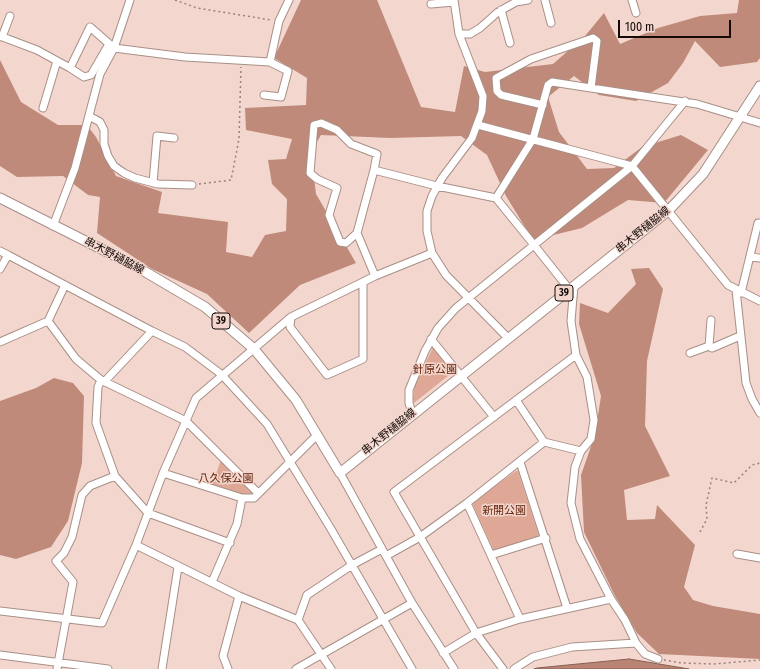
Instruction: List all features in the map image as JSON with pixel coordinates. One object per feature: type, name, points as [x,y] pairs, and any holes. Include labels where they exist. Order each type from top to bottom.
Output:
[{"type":"main road","name":"串木野樋脇線","points":[[0,198],[137,267],[205,307],[254,349],[296,400],[340,473],[412,413],[668,211],[703,174],[760,86]]},
{"type":"street","points":[[53,226],[75,168],[100,74],[130,0]]},
{"type":"street","points":[[270,62],[279,21],[289,0]]},
{"type":"street","points":[[459,34],[470,34],[480,28],[501,10],[516,2],[528,0]]},
{"type":"street","points":[[545,0],[551,23]]},
{"type":"street","points":[[632,0],[636,13]]},
{"type":"street","points":[[431,4],[454,1],[459,34],[467,58],[480,84],[483,96],[482,111],[472,138],[437,186],[427,211],[427,230],[432,253],[446,275],[508,338]]},
{"type":"street","points":[[501,10],[510,43]]},
{"type":"street","points":[[10,16],[1,37],[37,50],[84,77],[91,75],[111,46]]},
{"type":"street","points":[[70,68],[90,27],[111,46],[185,57],[270,62],[288,71],[281,97],[264,95]]},
{"type":"street","points":[[543,105],[501,95],[497,92],[496,78],[531,59],[593,38],[597,42],[591,88]]},
{"type":"street","points":[[43,108],[57,61]]},
{"type":"street","points":[[496,198],[533,139],[548,85],[552,82],[685,101],[741,116],[760,123]]},
{"type":"street","points":[[412,413],[408,403],[409,390],[432,339],[448,316],[468,298],[632,166],[685,101]]},
{"type":"street","points":[[89,116],[100,122],[104,130],[104,144],[108,156],[114,166],[135,178],[153,183],[192,185]]},
{"type":"street","points":[[321,123],[337,130],[351,144],[377,154],[374,170],[357,233],[346,243],[340,242],[329,215],[337,188],[316,178],[310,173],[314,125],[321,123]]},
{"type":"street","points":[[478,125],[632,166],[728,285],[760,302]]},
{"type":"street","points":[[150,136],[174,138]]},
{"type":"street","points":[[153,183],[158,136]]},
{"type":"street","points":[[374,170],[437,186],[496,198],[534,245],[571,287],[571,321],[576,355],[588,377],[594,420],[591,438],[581,451],[575,467],[572,503],[580,539],[610,599],[625,620],[636,643],[645,654],[658,660]]},
{"type":"street","points":[[760,223],[758,223],[750,258],[739,292],[740,336],[746,383],[752,399],[760,413]]},
{"type":"street","points":[[357,233],[376,276]]},
{"type":"street","points":[[0,251],[185,347],[221,374],[267,424],[352,565],[412,669]]},
{"type":"street","points":[[0,611],[102,622],[136,545],[163,473],[196,398],[221,374],[254,349],[291,317],[376,276],[432,253]]},
{"type":"street","points":[[0,269],[8,255]]},
{"type":"street","points":[[750,258],[760,258]]},
{"type":"street","points":[[291,317],[290,327],[327,376],[362,359],[363,282]]},
{"type":"street","points":[[0,342],[48,321],[65,285]]},
{"type":"street","points":[[709,346],[712,320]]},
{"type":"street","points":[[48,321],[76,359],[103,381],[186,421],[258,493]]},
{"type":"street","points":[[152,331],[98,387],[96,423],[115,476],[148,514],[230,543]]},
{"type":"street","points":[[690,353],[709,346],[712,348],[740,336]]},
{"type":"street","points":[[432,339],[494,417]]},
{"type":"street","points":[[502,669],[476,633],[394,492],[576,355]]},
{"type":"street","points":[[516,400],[544,442],[581,451]]},
{"type":"street","points":[[163,473],[242,498],[254,498],[317,435]]},
{"type":"street","points":[[386,556],[420,537],[467,503],[544,442]]},
{"type":"street","points":[[520,462],[546,538],[567,608]]},
{"type":"street","points":[[340,473],[412,603],[454,669]]},
{"type":"street","points":[[58,665],[73,582],[56,561],[64,553],[72,537],[82,495],[90,486],[115,476]]},
{"type":"street","points":[[212,582],[237,524],[242,498]]},
{"type":"street","points":[[467,503],[520,619]]},
{"type":"street","points":[[491,555],[546,538]]},
{"type":"street","points":[[136,545],[239,596],[298,620],[332,669]]},
{"type":"street","points":[[298,620],[307,596],[352,565],[382,549]]},
{"type":"street","points":[[737,554],[760,558]]},
{"type":"street","points":[[162,669],[178,567]]},
{"type":"street","points":[[228,669],[223,656],[239,596]]},
{"type":"street","points":[[443,653],[476,633],[520,619],[610,599]]},
{"type":"street","points":[[296,669],[412,603]]},
{"type":"street","points":[[514,669],[533,657],[572,647],[636,643]]},
{"type":"street","points":[[0,655],[58,665],[108,669]]},
{"type":"path","points":[[175,0],[198,8],[279,21]]},
{"type":"path","points":[[192,185],[231,180],[239,139],[241,60]]},
{"type":"path","points":[[700,532],[707,519],[706,505],[712,478],[734,483],[752,465],[760,463]]},
{"type":"path","points":[[658,660],[682,663],[714,664],[760,660]]},
{"type":"green space","name":"針原公園","points":[[433,347],[453,372],[414,403],[413,398],[415,385]]},
{"type":"green space","name":"八久保公園","points":[[221,460],[253,491],[250,495],[229,493],[212,485]]},
{"type":"green space","name":"新開公園","points":[[518,471],[539,536],[494,551],[473,502]]},
{"type":"shaded area","points":[[301,0],[377,0],[421,107],[455,112],[464,66],[485,72],[553,64],[585,36],[604,13],[620,44],[658,28],[700,16],[737,13],[739,0],[760,0],[760,58],[757,62],[720,67],[695,41],[683,63],[668,83],[636,101],[599,95],[574,76],[548,97],[559,132],[587,169],[614,168],[642,147],[681,135],[708,150],[664,203],[628,200],[582,228],[533,240],[506,196],[487,155],[461,136],[390,138],[321,135],[311,152],[316,194],[356,263],[300,285],[249,333],[207,294],[152,269],[97,233],[100,197],[88,195],[63,176],[17,177],[0,166],[0,60],[21,102],[58,125],[87,125],[96,137],[116,176],[162,192],[158,213],[228,222],[226,252],[252,257],[265,235],[286,231],[287,199],[272,184],[268,160],[286,159],[292,139],[246,130],[245,108],[306,105],[307,78],[274,58]]},
{"type":"shaded area","points":[[649,268],[663,289],[647,361],[645,426],[670,476],[624,490],[627,520],[655,519],[657,505],[695,545],[684,587],[693,600],[713,606],[760,614],[760,659],[659,654],[637,633],[615,596],[584,532],[581,475],[595,435],[601,396],[579,324],[580,303],[608,313],[636,284],[631,269]]},
{"type":"shaded area","points":[[54,378],[73,383],[84,396],[82,463],[68,521],[51,547],[16,559],[0,555],[0,401],[36,388]]},
{"type":"shaded area","points":[[629,659],[689,669],[534,669],[537,668]]}]
